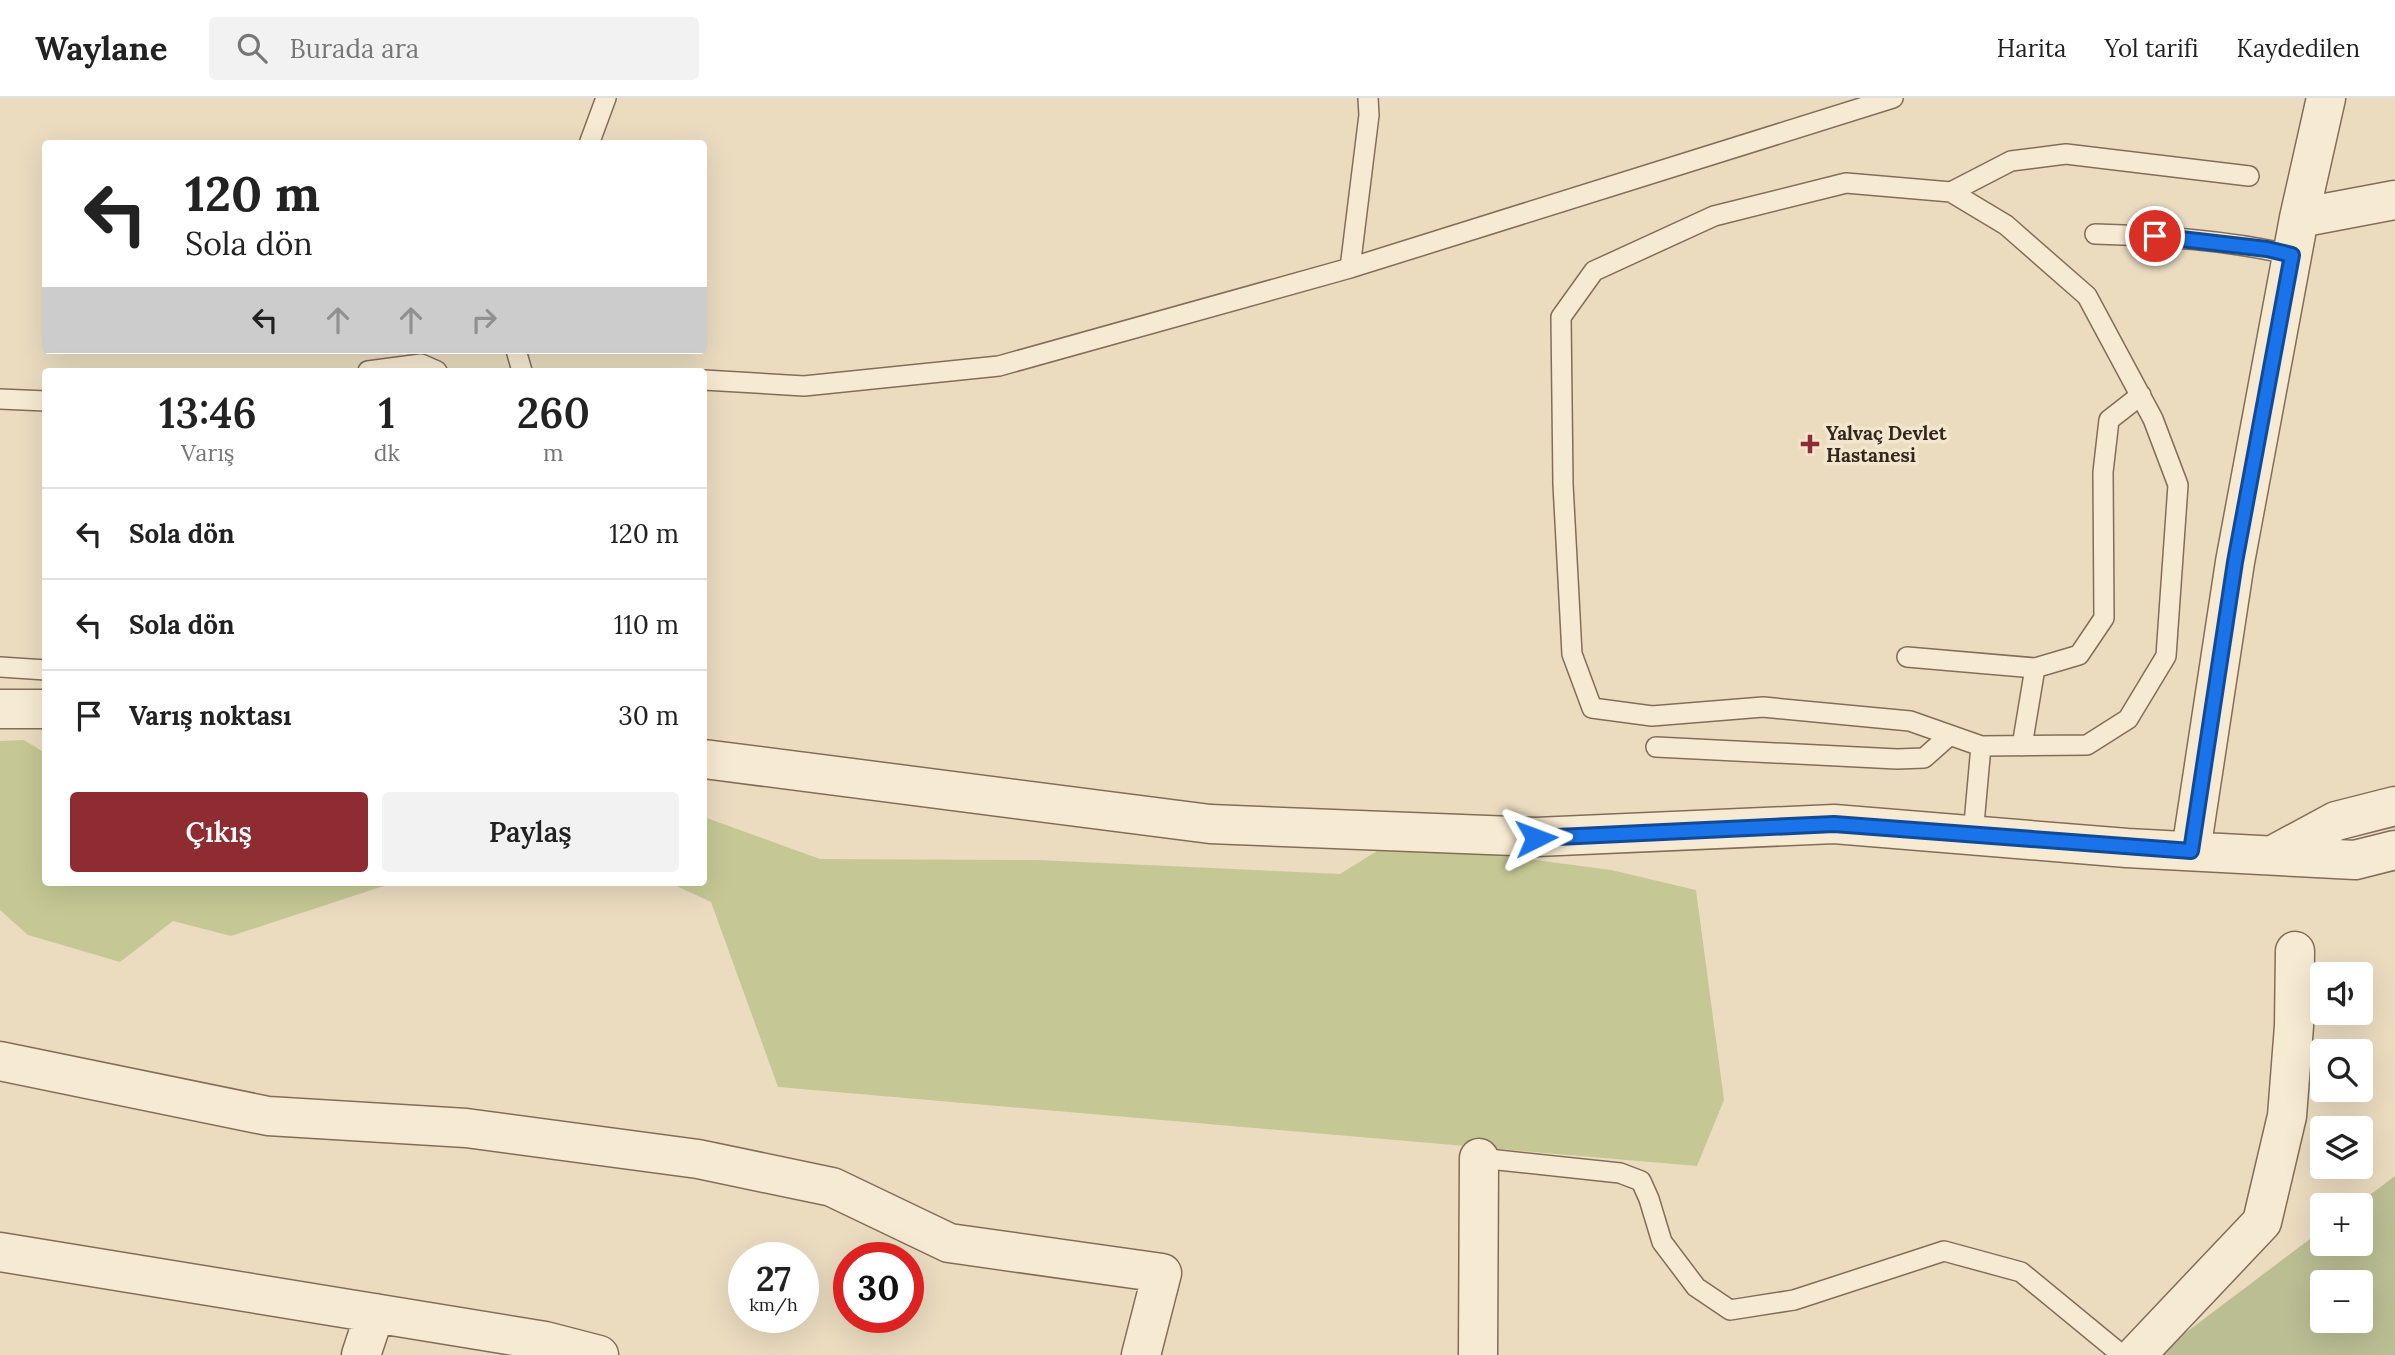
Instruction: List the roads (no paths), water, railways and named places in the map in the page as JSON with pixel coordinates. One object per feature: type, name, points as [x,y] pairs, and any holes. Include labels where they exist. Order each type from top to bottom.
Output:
[{"type":"street","points":[[2191,851],[2235,562],[2299,218],[2326,98]]},
{"type":"street","points":[[2299,218],[2395,200]]},
{"type":"street","points":[[0,709],[42,709]]},
{"type":"street","points":[[707,759],[1210,824],[1536,838],[1834,824],[2191,851],[2356,860],[2395,850]]},
{"type":"street","points":[[2273,855],[2336,821],[2395,806]]},
{"type":"street","points":[[2136,1355],[2262,1222],[2287,1116],[2294,1026],[2295,951]]},
{"type":"street","points":[[0,1060],[268,1116],[466,1128],[698,1159],[832,1187],[949,1243],[1162,1273],[1141,1355]]},
{"type":"street","points":[[1478,1355],[1479,1158]]},
{"type":"street","points":[[0,1252],[545,1341],[599,1355]]},
{"type":"street","points":[[361,1355],[375,1313]]},
{"type":"lane","points":[[590,140],[606,98]]},
{"type":"lane","points":[[1350,268],[1369,116],[1368,98]]},
{"type":"lane","points":[[707,380],[804,386],[999,366],[1350,268],[1893,98]]},
{"type":"lane","points":[[1951,192],[2011,162],[2066,155],[2249,176]]},
{"type":"lane","points":[[1846,183],[1951,192],[2006,225],[2087,296],[2141,395],[2178,485],[2165,656],[2128,719],[2087,745],[1982,746],[1910,721],[1763,708],[1652,716],[1592,708],[1572,654],[1563,484],[1561,317],[1594,271],[1714,216],[1846,183]]},
{"type":"lane","points":[[2095,234],[2155,236],[2267,249],[2292,255]]},
{"type":"lane","points":[[391,368],[421,364],[430,368]]},
{"type":"lane","points":[[1907,657],[2035,668],[2079,655],[2104,618],[2103,472],[2109,420],[2141,395]]},
{"type":"lane","points":[[0,399],[42,401]]},
{"type":"lane","points":[[0,667],[42,670]]},
{"type":"lane","points":[[2022,746],[2035,668]]},
{"type":"lane","points":[[1656,747],[1897,759],[1924,758],[1950,735]]},
{"type":"lane","points":[[1973,835],[1982,746]]},
{"type":"lane","points":[[1479,1158],[1620,1172],[1641,1181],[1650,1199],[1662,1242],[1696,1287],[1730,1310],[1794,1300],[1944,1251],[2021,1272],[2122,1355]]},
{"type":"place","name":"Yalvaç Devlet Hastanesi","points":[[1810,444]]}]
